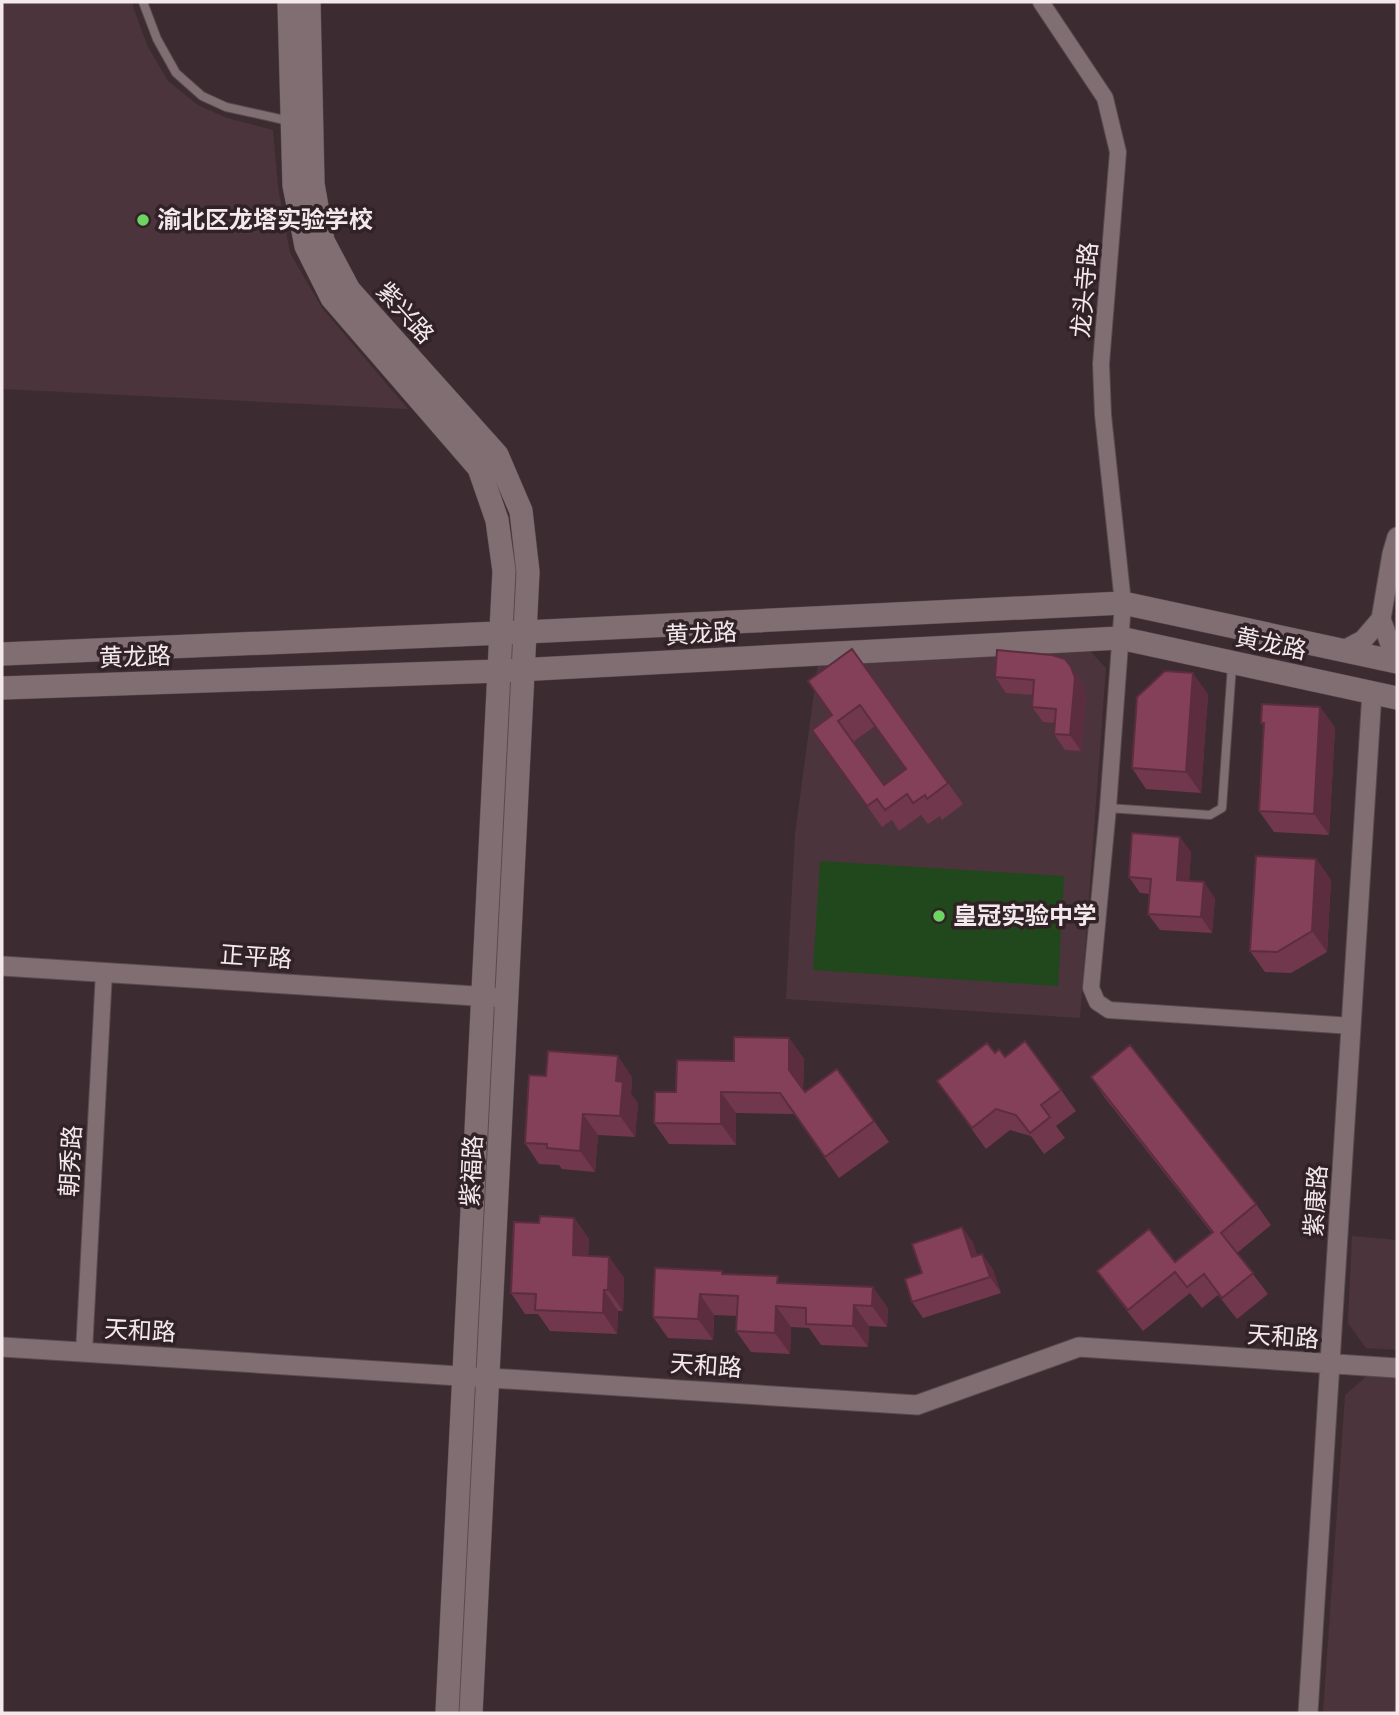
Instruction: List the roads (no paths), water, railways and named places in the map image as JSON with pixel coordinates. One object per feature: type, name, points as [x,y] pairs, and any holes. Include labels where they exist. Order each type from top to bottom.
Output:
[{"type":"main road","name":"紫兴路","points":[[289,2],[294,186],[306,246],[331,298],[479,468],[497,520],[504,571],[501,633]]},
{"type":"main road","name":"紫兴路","points":[[309,2],[313,184],[323,241],[349,290],[496,454],[521,511],[528,572],[525,632]]},
{"type":"main road","name":"黄龙路","points":[[2,654],[1123,603],[1397,662]]},
{"type":"main road","name":"紫福路","points":[[471,1713],[525,632]]},
{"type":"main road","name":"紫福路","points":[[447,1713],[501,633]]},
{"type":"main road","name":"黄龙路","points":[[2,688],[523,670],[1120,638],[1397,698]]},
{"type":"main road","points":[[458,672],[482,687],[491,698],[497,713]]},
{"type":"street","name":"龙头寺路","points":[[1041,2],[1105,98],[1118,152],[1101,365],[1103,415],[1123,603],[1091,988],[1097,1002],[1109,1010],[1352,1026]]},
{"type":"street","points":[[1397,537],[1381,619],[1390,644],[1397,653]]},
{"type":"street","points":[[1344,650],[1363,640],[1381,619]]},
{"type":"street","name":"紫康路","points":[[1308,1713],[1372,692]]},
{"type":"street","name":"正平路","points":[[2,965],[507,998]]},
{"type":"street","name":"朝秀路","points":[[84,1352],[104,972]]},
{"type":"street","name":"天和路","points":[[2,1347],[917,1405],[1079,1347],[1397,1368]]},
{"type":"lane","points":[[143,2],[157,39],[176,73],[202,96],[226,107],[292,121]]},
{"type":"lane","points":[[1108,808],[1210,816],[1222,808],[1232,662]]},
{"type":"place","name":"渝北区龙塔实验学校","points":[[143,220]]},
{"type":"place","name":"皇冠实验中学","points":[[939,916]]}]
